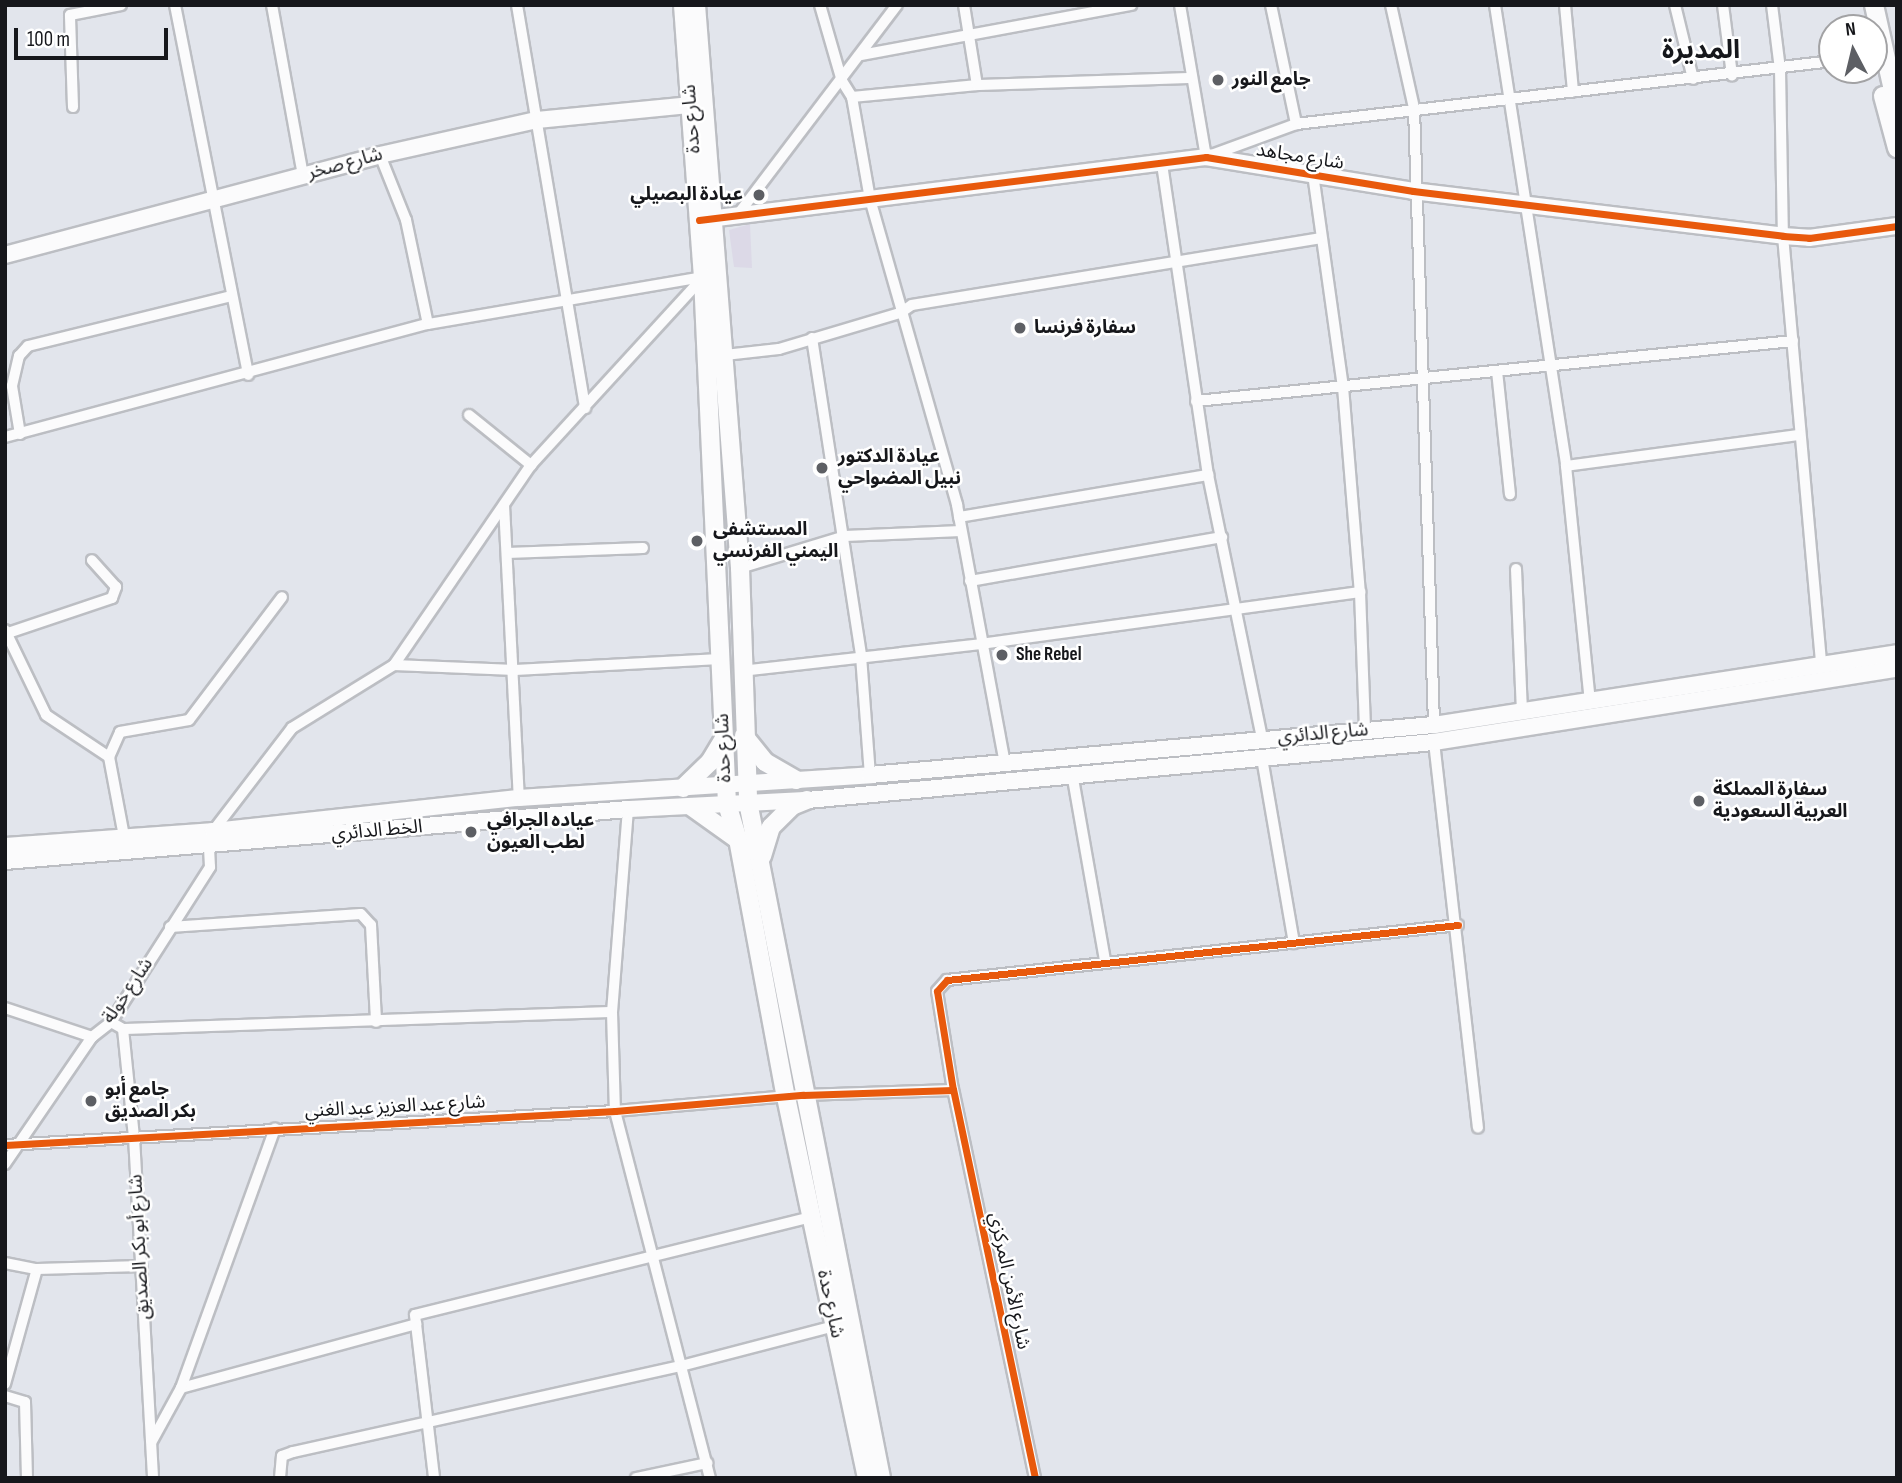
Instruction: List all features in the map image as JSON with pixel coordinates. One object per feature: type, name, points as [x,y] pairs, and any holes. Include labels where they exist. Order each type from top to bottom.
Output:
[{"type":"main road","name":"شارع حدة","points":[[683,5],[691,105],[725,355],[740,568],[743,734],[748,803],[761,860],[811,1217],[867,1478]]},
{"type":"main road","name":"شارع حدة","points":[[696,5],[707,220],[703,277],[727,804],[738,839],[881,1478]]},
{"type":"main road","points":[[1874,5],[1896,102]]},
{"type":"main road","points":[[1881,84],[1897,148]]},
{"type":"main road","name":"شارع صخر","points":[[5,256],[380,155],[537,120],[691,105]]},
{"type":"main road","name":"شارع مجاهد","points":[[707,220],[1206,157],[1413,191],[1783,236],[1809,238],[1897,226]]},
{"type":"main road","name":"شارع مجاهد","points":[[1783,236],[1897,216]]},
{"type":"main road","name":"شارع الدائري","points":[[746,783],[870,775],[1365,729],[1434,725],[1897,653]]},
{"type":"main road","name":"شارع الدائري","points":[[748,803],[807,800],[1072,773],[1434,742],[1741,696],[1897,669]]},
{"type":"main road","points":[[1741,696],[1733,688],[1742,677]]},
{"type":"main road","points":[[1721,699],[1729,692],[1722,680]]},
{"type":"main road","points":[[1434,725],[1434,742]]},
{"type":"main road","points":[[743,734],[759,757],[796,780]]},
{"type":"main road","points":[[683,788],[710,762],[724,737]]},
{"type":"main road","name":"الخط الدائري","points":[[211,839],[519,798],[746,783]]},
{"type":"main road","points":[[761,860],[771,827],[792,806],[807,800]]},
{"type":"main road","name":"الخط الدائري","points":[[5,846],[126,844],[748,803]]},
{"type":"main road","points":[[692,807],[706,812],[738,839]]},
{"type":"main road","name":"الخط الدائري","points":[[5,860],[126,844]]},
{"type":"street","points":[[73,107],[70,15],[103,6],[121,5]]},
{"type":"street","points":[[175,5],[248,375]]},
{"type":"street","points":[[272,5],[303,175]]},
{"type":"street","points":[[517,5],[563,299],[584,408]]},
{"type":"street","points":[[820,5],[842,81],[852,97],[870,199],[959,517],[980,644],[1005,763]]},
{"type":"street","points":[[736,217],[842,81],[897,5]]},
{"type":"street","points":[[964,5],[977,85]]},
{"type":"street","points":[[1058,5],[1061,18]]},
{"type":"street","points":[[861,55],[1131,5]]},
{"type":"street","points":[[1180,5],[1206,157],[1296,124],[1414,108],[1508,100],[1818,63]]},
{"type":"street","points":[[1271,5],[1296,124]]},
{"type":"street","points":[[1391,5],[1414,108],[1413,191],[1434,725]]},
{"type":"street","points":[[1495,5],[1566,466],[1590,702]]},
{"type":"street","points":[[1564,5],[1573,92]]},
{"type":"street","points":[[1675,5],[1693,79]]},
{"type":"street","points":[[1723,5],[1732,75]]},
{"type":"street","points":[[1772,5],[1780,69],[1783,236],[1821,666]]},
{"type":"street","points":[[852,97],[977,85],[1191,78]]},
{"type":"street","points":[[380,155],[406,220],[428,324]]},
{"type":"street","points":[[1162,164],[1208,475],[1262,739]]},
{"type":"street","points":[[1312,174],[1343,387],[1360,592],[1365,729]]},
{"type":"street","points":[[725,355],[779,349],[900,313],[912,305],[1176,264],[1320,238]]},
{"type":"street","points":[[5,437],[248,375],[428,324],[703,277]]},
{"type":"street","points":[[211,839],[292,728],[394,665],[531,465],[703,277]]},
{"type":"street","points":[[20,434],[12,386],[19,356],[28,346],[232,296]]},
{"type":"street","points":[[812,338],[862,656],[870,775]]},
{"type":"street","points":[[1196,401],[1793,341]]},
{"type":"street","points":[[1497,371],[1510,494]]},
{"type":"street","points":[[469,415],[531,465]]},
{"type":"street","points":[[1566,466],[1799,435]]},
{"type":"street","points":[[959,517],[1208,475]]},
{"type":"street","points":[[504,505],[515,670],[519,798]]},
{"type":"street","points":[[740,568],[845,536],[961,531]]},
{"type":"street","points":[[970,581],[1222,537]]},
{"type":"street","points":[[508,553],[643,548]]},
{"type":"street","points":[[92,559],[116,587],[112,598],[6,633],[46,716],[109,757]]},
{"type":"street","points":[[1516,569],[1522,712]]},
{"type":"street","points":[[741,671],[980,644],[1360,592]]},
{"type":"street","points":[[126,844],[109,757],[120,732],[189,720],[282,597]]},
{"type":"street","points":[[394,665],[515,670],[720,659]]},
{"type":"street","points":[[1434,742],[1458,925],[1478,1128]]},
{"type":"street","points":[[1262,758],[1294,943]]},
{"type":"street","points":[[1072,773],[1105,961]]},
{"type":"street","points":[[628,809],[612,1012],[615,1111],[650,1255],[710,1478]]},
{"type":"street","name":"شارع خولة","points":[[5,1164],[92,1037],[111,1022],[210,867],[211,839]]},
{"type":"street","points":[[170,927],[360,914],[371,925],[376,1022]]},
{"type":"street","name":"شارع الأمن المركزي","points":[[1035,1478],[953,1090],[937,992],[947,980],[1458,925]]},
{"type":"street","points":[[5,1008],[92,1037]]},
{"type":"street","points":[[111,1022],[123,1029],[612,1012]]},
{"type":"street","name":"شارع أبو بكر الصديق","points":[[123,1029],[134,1137],[153,1478]]},
{"type":"street","name":"شارع عبد العزيز عبد الغني","points":[[5,1145],[615,1111],[794,1096],[953,1090]]},
{"type":"street","points":[[151,1442],[181,1388],[275,1129]]},
{"type":"street","points":[[433,1478],[415,1315],[811,1217]]},
{"type":"street","points":[[5,1264],[37,1269],[142,1266]]},
{"type":"street","points":[[5,1384],[37,1269]]},
{"type":"street","points":[[181,1388],[416,1324]]},
{"type":"street","points":[[280,1478],[282,1456],[681,1366],[835,1326]]},
{"type":"street","points":[[5,1396],[25,1402],[27,1478]]},
{"type":"street","points":[[636,1478],[707,1463]]},
{"type":"shaded area","points":[[750,224],[752,268],[734,267],[729,230]]},
{"type":"cycle path","points":[[699,220],[1206,157],[1413,191],[1783,236],[1809,238],[1897,226]]},
{"type":"cycle path","points":[[1035,1478],[953,1090],[937,991],[947,980],[1458,925]]},
{"type":"cycle path","points":[[5,1145],[615,1111],[803,1095],[953,1090]]},
{"type":"place","name":"جامع النور","points":[[1218,80]]},
{"type":"place","name":"عيادة البصيلي","points":[[759,195]]},
{"type":"place","name":"سفارة فرنسا","points":[[1020,328]]},
{"type":"place","name":"عيادة الدكتور نبيل المضواحي","points":[[822,468]]},
{"type":"place","name":"المستشفى اليمني الفرنسي","points":[[697,541]]},
{"type":"place","name":"She Rebel","points":[[1002,655]]},
{"type":"place","name":"سفارة المملكة العربية السعودية","points":[[1699,801]]},
{"type":"place","name":"عياده الجرافي لطب العيون","points":[[471,832]]},
{"type":"place","name":"جامع أبو بكر الصديق","points":[[91,1101]]},
{"type":"district","name":"المديرة","points":[[1701,51]]}]
